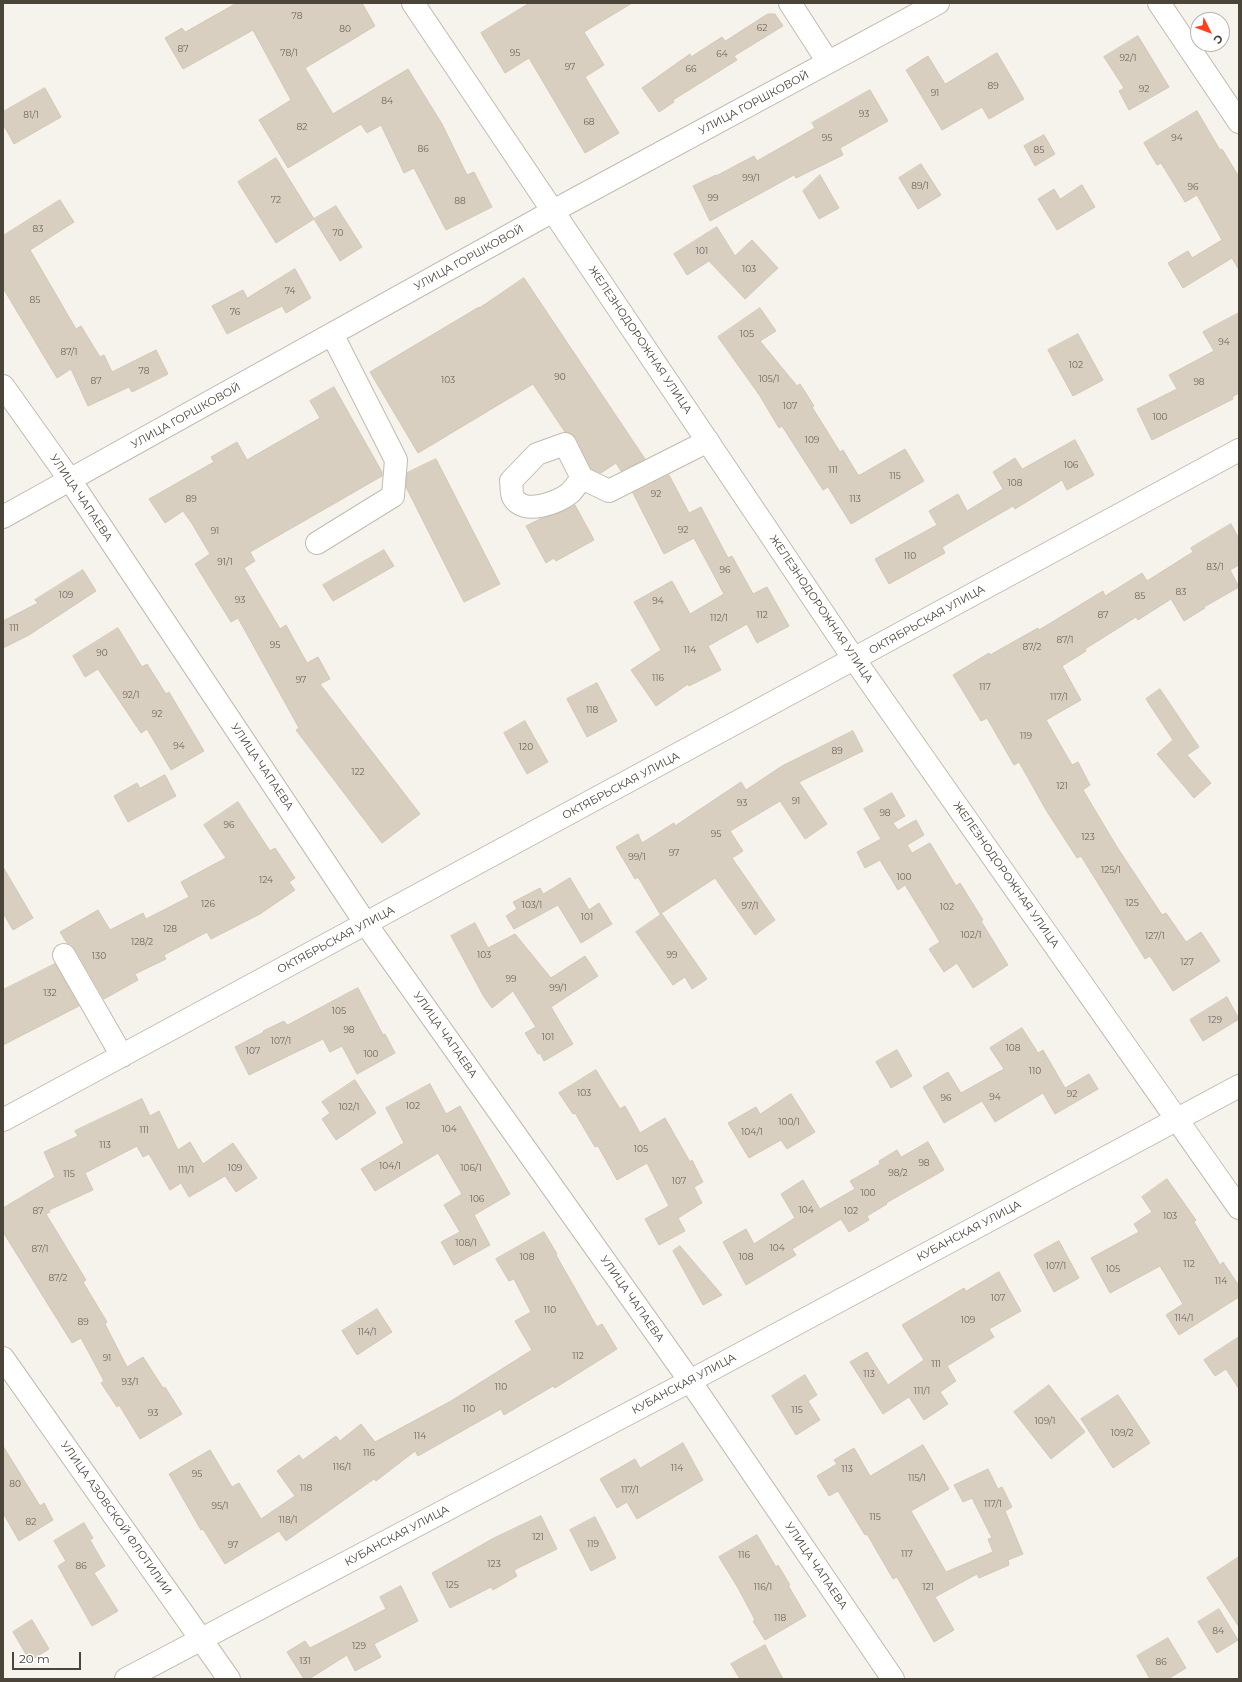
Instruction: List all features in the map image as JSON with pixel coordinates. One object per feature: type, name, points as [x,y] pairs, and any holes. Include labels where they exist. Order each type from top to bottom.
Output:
[{"type":"street","name":"ЖЕЛЕЗНОДОРОЖНАЯ УЛИЦА","points":[[413,3],[854,659],[1239,1208]]},
{"type":"street","points":[[790,3],[828,62]]},
{"type":"street","name":"УЛИЦА ГОРШКОВОЙ","points":[[3,517],[553,211],[938,3]]},
{"type":"street","points":[[1159,3],[1239,122]]},
{"type":"street","points":[[317,543],[393,496],[396,460],[332,334]]},
{"type":"street","name":"УЛИЦА ЧАПАЕВА","points":[[3,386],[70,480],[366,924],[690,1381],[894,1679]]},
{"type":"street","points":[[582,478],[609,491],[708,442]]},
{"type":"street","name":"ОКТЯБРЬСКАЯ УЛИЦА","points":[[3,1120],[1239,450]]},
{"type":"street","points":[[64,955],[122,1056]]},
{"type":"street","name":"КУБАНСКАЯ УЛИЦА","points":[[126,1679],[690,1381],[1239,1086]]},
{"type":"street","name":"УЛИЦА АЗОВСКОЙ ФЛОТИЛИИ","points":[[3,1358],[229,1679]]},
{"type":"building","points":[[237,3],[362,3],[375,26],[305,68],[333,114],[408,69],[442,124],[467,175],[474,172],[492,207],[446,230],[414,168],[404,173],[381,125],[367,133],[361,124],[288,168],[259,120],[291,100],[253,30],[183,69],[165,38],[182,28],[185,32]]},
{"type":"building","points":[[530,3],[632,3],[584,32],[604,65],[585,77],[619,133],[585,153],[529,58],[505,73],[481,33]]},
{"type":"building","points":[[768,14],[775,14],[783,26],[734,56],[737,60],[673,100],[674,102],[659,112],[642,88],[690,54],[691,57],[722,37],[725,41]]},
{"type":"building","points":[[1138,36],[1169,87],[1129,110],[1119,91],[1124,88],[1104,57]]},
{"type":"building","points":[[997,53],[1024,99],[989,119],[982,107],[942,130],[906,70],[928,56],[945,84]]},
{"type":"building","points":[[45,88],[61,117],[14,144],[3,124],[3,112]]},
{"type":"building","points":[[870,90],[888,121],[840,148],[843,155],[796,178],[794,175],[710,221],[693,186],[754,156],[757,161],[815,128],[812,123]]},
{"type":"building","points":[[1197,111],[1220,150],[1222,149],[1239,177],[1239,270],[1232,258],[1183,288],[1168,263],[1188,251],[1192,258],[1222,240],[1197,195],[1185,202],[1161,163],[1157,165],[1144,143]]},
{"type":"building","points":[[1044,135],[1055,154],[1035,166],[1024,146]]},
{"type":"building","points":[[276,158],[314,219],[276,243],[238,182]]},
{"type":"building","points":[[921,164],[941,195],[918,209],[899,178]]},
{"type":"building","points":[[820,175],[839,208],[819,219],[803,191]]},
{"type":"building","points":[[1082,185],[1095,207],[1057,230],[1038,199],[1054,189],[1060,199]]},
{"type":"building","points":[[60,200],[74,222],[30,250],[76,329],[81,326],[100,357],[104,355],[112,372],[156,350],[168,374],[132,392],[129,387],[88,406],[71,369],[57,378],[3,288],[3,236]]},
{"type":"building","points":[[336,206],[362,247],[340,261],[314,219]]},
{"type":"building","points":[[717,227],[735,256],[752,240],[778,268],[745,299],[709,261],[687,275],[674,254]]},
{"type":"building","points":[[295,269],[311,298],[286,313],[282,306],[227,334],[212,306],[243,290],[247,298]]},
{"type":"building","points":[[524,278],[645,459],[621,471],[616,463],[601,473],[591,469],[576,438],[572,434],[565,432],[533,384],[418,453],[370,372],[479,308]]},
{"type":"building","points":[[760,308],[776,331],[760,341],[797,386],[800,384],[814,406],[812,407],[840,452],[843,450],[858,475],[905,449],[924,481],[851,524],[828,487],[823,490],[782,426],[779,428],[760,396],[718,337]]},
{"type":"building","points":[[1239,313],[1239,393],[1232,397],[1233,399],[1152,440],[1137,409],[1177,389],[1169,375],[1214,351],[1203,332]]},
{"type":"building","points":[[1078,334],[1103,380],[1073,396],[1048,350]]},
{"type":"building","points":[[334,387],[382,472],[382,476],[250,552],[255,561],[244,568],[280,629],[286,625],[307,663],[318,657],[330,679],[320,684],[420,814],[382,843],[296,730],[299,728],[238,618],[231,622],[195,564],[210,554],[191,522],[183,511],[165,523],[149,499],[214,462],[211,457],[237,442],[247,460],[320,418],[310,401]]},
{"type":"building","points":[[1075,440],[1094,475],[1067,490],[1062,480],[1015,509],[1013,506],[942,547],[945,553],[889,584],[875,559],[937,525],[929,511],[958,494],[967,511],[1003,489],[993,472],[1015,458],[1022,469]]},
{"type":"building","points":[[436,459],[500,584],[464,602],[406,487],[407,473]]},
{"type":"building","points":[[669,475],[689,513],[701,507],[728,558],[732,556],[753,594],[767,587],[789,626],[757,643],[747,624],[708,646],[721,670],[689,686],[688,684],[656,706],[631,670],[661,650],[634,602],[672,581],[690,614],[724,594],[694,538],[664,554],[633,493]]},
{"type":"building","points":[[575,505],[594,540],[556,561],[554,558],[546,563],[526,526],[540,519],[562,512]]},
{"type":"building","points":[[1231,524],[1239,539],[1239,565],[1230,570],[1239,587],[1204,607],[1205,608],[1184,621],[1171,599],[1138,620],[1136,617],[1085,649],[1086,651],[1062,666],[1081,700],[1046,720],[1072,765],[1078,762],[1090,785],[1083,790],[1117,847],[1162,915],[1166,913],[1186,942],[1201,932],[1220,961],[1173,991],[1150,956],[1145,959],[1081,856],[1077,858],[1046,810],[1019,762],[1014,765],[987,718],[981,721],[953,675],[989,653],[990,655],[1038,628],[1039,630],[1103,591],[1105,596],[1142,573],[1147,581],[1193,552],[1191,548]]},
{"type":"building","points":[[384,550],[394,566],[333,601],[323,585]]},
{"type":"building","points":[[83,570],[96,591],[29,635],[3,648],[3,621],[38,603],[35,600]]},
{"type":"building","points":[[118,628],[142,667],[147,664],[166,694],[169,692],[204,751],[171,770],[147,729],[141,733],[98,669],[85,677],[73,656]]},
{"type":"building","points":[[597,683],[617,721],[587,737],[567,699]]},
{"type":"building","points":[[1160,689],[1199,747],[1187,755],[1211,783],[1194,798],[1157,754],[1173,740],[1146,699]]},
{"type":"building","points":[[525,721],[548,762],[527,774],[504,733]]},
{"type":"building","points":[[853,731],[863,751],[799,782],[827,824],[805,839],[780,801],[730,831],[743,851],[732,858],[775,920],[755,935],[715,878],[660,914],[638,877],[635,879],[616,847],[638,834],[642,843],[674,823],[675,826],[741,782],[746,790],[782,766]]},
{"type":"building","points":[[165,775],[176,796],[128,822],[114,796],[137,783],[140,788]]},
{"type":"building","points":[[892,793],[905,816],[893,823],[898,830],[916,820],[924,835],[907,845],[912,853],[930,843],[956,886],[960,883],[1008,965],[973,988],[957,963],[944,972],[929,949],[940,942],[905,885],[898,890],[880,860],[865,868],[857,852],[881,839],[864,809]]},
{"type":"building","points":[[238,802],[270,851],[275,848],[295,878],[289,882],[295,890],[260,914],[211,939],[207,932],[164,955],[166,959],[135,974],[138,980],[104,999],[75,949],[71,944],[67,943],[60,932],[98,910],[110,930],[143,913],[146,919],[189,897],[181,882],[226,858],[204,825]]},
{"type":"building","points":[[3,867],[33,918],[13,930],[3,913]]},
{"type":"building","points":[[570,878],[589,910],[599,903],[612,924],[581,943],[558,905],[514,929],[506,916],[517,909],[513,902],[540,888],[543,894]]},
{"type":"building","points":[[662,914],[707,979],[692,989],[685,977],[673,985],[636,932]]},
{"type":"building","points":[[475,923],[488,948],[515,934],[551,978],[585,956],[598,976],[551,1007],[573,1044],[544,1061],[525,1033],[536,1027],[513,991],[492,1008],[484,997],[451,936]]},
{"type":"building","points":[[55,964],[79,1006],[3,1045],[3,990]]},
{"type":"building","points":[[358,988],[383,1035],[385,1034],[395,1053],[357,1074],[342,1046],[330,1052],[323,1039],[249,1075],[235,1047],[284,1021],[287,1025]]},
{"type":"building","points":[[1227,997],[1239,1019],[1203,1041],[1190,1020]]},
{"type":"building","points":[[1022,1028],[1038,1053],[1043,1050],[1065,1088],[1089,1074],[1098,1089],[1055,1114],[1043,1093],[995,1122],[982,1101],[944,1123],[923,1087],[948,1072],[961,1093],[1004,1069],[990,1048]]},
{"type":"building","points":[[897,1050],[912,1076],[891,1088],[876,1062]]},
{"type":"building","points":[[596,1070],[620,1109],[625,1106],[640,1133],[665,1118],[690,1162],[692,1160],[703,1182],[694,1187],[702,1203],[678,1218],[685,1231],[659,1245],[645,1219],[669,1206],[647,1163],[617,1180],[598,1146],[595,1147],[575,1113],[573,1114],[559,1093]]},
{"type":"building","points":[[355,1080],[376,1113],[336,1140],[322,1119],[330,1113],[322,1102]]},
{"type":"building","points":[[430,1084],[446,1114],[460,1106],[510,1194],[474,1215],[490,1245],[454,1265],[441,1242],[460,1232],[444,1205],[462,1194],[438,1153],[375,1191],[361,1169],[404,1143],[386,1108]]},
{"type":"building","points":[[791,1094],[815,1132],[787,1149],[781,1140],[749,1158],[728,1123],[756,1107],[760,1114]]},
{"type":"building","points":[[142,1099],[150,1116],[159,1111],[178,1150],[190,1142],[203,1164],[233,1143],[257,1178],[236,1192],[225,1176],[189,1197],[181,1183],[170,1190],[149,1154],[143,1157],[137,1146],[85,1173],[93,1190],[49,1210],[50,1212],[46,1214],[86,1280],[83,1282],[107,1322],[105,1324],[127,1367],[143,1357],[163,1388],[165,1387],[182,1414],[140,1439],[119,1405],[117,1407],[101,1383],[104,1381],[81,1338],[72,1343],[3,1232],[3,1208],[55,1177],[44,1152],[78,1136],[75,1131]]},
{"type":"building","points":[[928,1142],[944,1170],[886,1203],[887,1204],[867,1216],[869,1220],[849,1232],[841,1219],[792,1249],[796,1255],[746,1285],[723,1242],[746,1229],[754,1244],[795,1218],[781,1194],[803,1180],[820,1209],[855,1189],[850,1181],[880,1164],[879,1161],[897,1150],[901,1157]]},
{"type":"building","points":[[1167,1179],[1196,1220],[1194,1222],[1220,1265],[1223,1262],[1239,1286],[1239,1297],[1179,1335],[1166,1315],[1183,1304],[1160,1266],[1110,1293],[1091,1258],[1139,1232],[1134,1224],[1152,1212],[1142,1197]]},
{"type":"building","points":[[544,1232],[597,1327],[602,1324],[617,1349],[555,1388],[553,1386],[504,1415],[501,1409],[418,1456],[415,1451],[376,1481],[374,1479],[286,1541],[279,1531],[225,1564],[203,1529],[201,1530],[169,1474],[210,1450],[232,1487],[239,1483],[261,1519],[295,1496],[277,1471],[299,1455],[303,1460],[336,1436],[340,1441],[361,1424],[375,1442],[451,1401],[532,1350],[515,1321],[531,1312],[514,1279],[509,1281],[496,1259]]},
{"type":"building","points":[[1059,1241],[1079,1278],[1054,1292],[1034,1255]]},
{"type":"building","points":[[680,1246],[722,1295],[703,1305],[673,1251]]},
{"type":"building","points":[[999,1272],[1021,1311],[989,1329],[994,1337],[947,1366],[956,1381],[940,1392],[948,1404],[924,1420],[909,1397],[883,1414],[850,1362],[867,1352],[888,1385],[924,1360],[902,1325],[964,1288],[966,1291]]},
{"type":"building","points":[[377,1309],[392,1332],[357,1355],[342,1331]]},
{"type":"building","points":[[1239,1337],[1239,1389],[1226,1369],[1215,1376],[1204,1360]]},
{"type":"building","points":[[805,1375],[817,1395],[808,1401],[820,1420],[796,1435],[772,1396]]},
{"type":"building","points":[[1049,1385],[1085,1432],[1051,1459],[1014,1412]]},
{"type":"building","points":[[1118,1395],[1150,1443],[1113,1468],[1081,1419]]},
{"type":"building","points":[[683,1443],[703,1480],[637,1519],[627,1502],[617,1508],[600,1479],[635,1459],[640,1468]]},
{"type":"building","points":[[923,1445],[949,1489],[911,1511],[946,1572],[993,1552],[988,1539],[992,1538],[972,1498],[963,1502],[954,1485],[988,1469],[998,1489],[1002,1487],[1012,1507],[1005,1511],[1023,1554],[1008,1560],[1009,1565],[979,1578],[977,1574],[935,1597],[954,1630],[934,1642],[897,1577],[893,1579],[867,1534],[865,1535],[838,1491],[829,1496],[817,1476],[837,1464],[834,1460],[854,1448],[870,1476]]},
{"type":"building","points":[[3,1446],[40,1506],[44,1503],[53,1520],[19,1541],[3,1513]]},
{"type":"building","points":[[541,1516],[557,1549],[514,1570],[517,1576],[493,1590],[491,1587],[450,1608],[432,1573],[494,1538]]},
{"type":"building","points":[[595,1517],[616,1558],[591,1571],[570,1530]]},
{"type":"building","points":[[84,1523],[93,1538],[90,1540],[105,1566],[94,1573],[118,1611],[92,1626],[58,1566],[66,1561],[54,1541]]},
{"type":"building","points":[[757,1535],[776,1567],[778,1565],[806,1616],[765,1640],[753,1621],[755,1620],[738,1588],[719,1557]]},
{"type":"building","points":[[1239,1557],[1239,1627],[1207,1578]]},
{"type":"building","points":[[401,1586],[418,1621],[374,1644],[381,1657],[355,1671],[347,1655],[309,1679],[304,1679],[287,1652],[305,1641],[310,1648],[386,1609],[380,1597]]},
{"type":"building","points":[[1219,1609],[1238,1640],[1217,1653],[1198,1622]]},
{"type":"building","points":[[32,1620],[49,1649],[30,1661],[13,1632]]},
{"type":"building","points":[[1168,1638],[1186,1668],[1168,1679],[1150,1679],[1137,1656]]},
{"type":"building","points":[[765,1645],[783,1679],[740,1679],[731,1664]]}]
